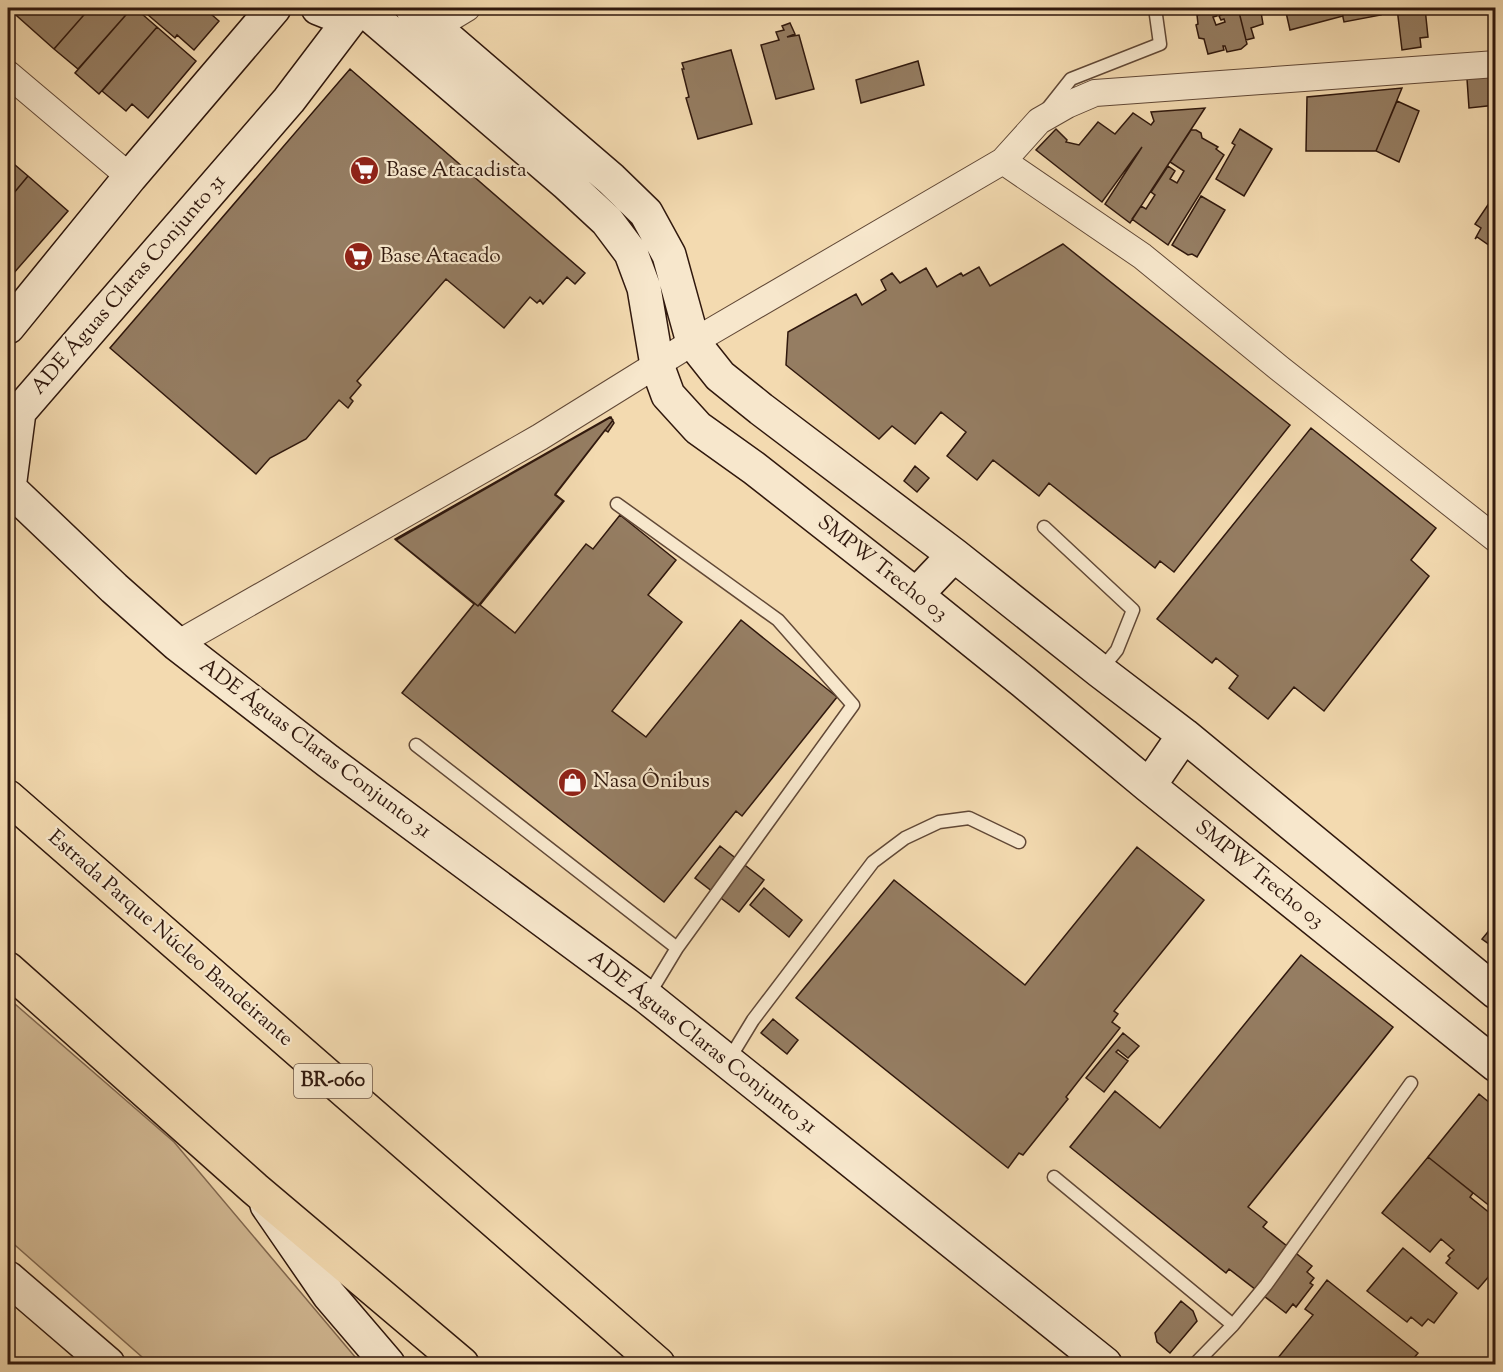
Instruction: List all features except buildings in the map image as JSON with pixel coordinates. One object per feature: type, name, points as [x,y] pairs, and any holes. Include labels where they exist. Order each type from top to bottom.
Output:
[{"type":"highway","name":"Estrada Parque Núcleo Bandeirante","points":[[8,797],[658,1365]]},
{"type":"highway","points":[[8,969],[255,1189],[462,1365]]},
{"type":"street","points":[[8,327],[130,177],[274,8]]},
{"type":"street","points":[[318,8],[328,12],[359,9]]},
{"type":"street","points":[[423,18],[467,8]]},
{"type":"street","name":"SMPW Trecho 03","points":[[359,9],[566,183],[607,221],[632,253],[644,288],[657,365],[668,395],[698,428],[754,468],[916,596],[1149,786],[1494,1061]]},
{"type":"street","name":"ADE Águas Claras Conjunto 31","points":[[359,9],[289,100],[13,407],[8,487],[114,588],[177,644],[328,761],[647,997],[1105,1365]]},
{"type":"street","points":[[423,18],[611,178],[646,213],[669,255],[693,342],[720,376],[1184,735],[1496,992]]},
{"type":"street","points":[[177,644],[540,436],[693,342],[1002,160],[1039,121],[1067,105],[1095,93],[1496,64]]},
{"type":"street","points":[[8,74],[130,177]]},
{"type":"street","points":[[1002,160],[1142,256],[1279,368],[1496,539]]},
{"type":"street","points":[[916,596],[954,555]]},
{"type":"street","points":[[1149,786],[1184,735]]},
{"type":"street","points":[[255,1189],[329,1295],[388,1365]]},
{"type":"street","points":[[8,1278],[108,1365]]},
{"type":"lane","points":[[1039,121],[1071,79],[1160,44],[1155,8]]},
{"type":"lane","points":[[618,504],[778,620],[853,705],[677,948],[647,997]]},
{"type":"lane","points":[[1044,527],[1133,610],[1117,650],[1100,671]]},
{"type":"lane","points":[[416,745],[677,948]]},
{"type":"lane","points":[[728,1061],[753,1020],[873,862],[904,838],[939,822],[969,818],[1019,842]]},
{"type":"lane","points":[[1195,1365],[1233,1325],[1266,1285],[1411,1083]]},
{"type":"lane","points":[[1054,1177],[1233,1325]]},
{"type":"shaded area","points":[[8,998],[174,1142],[361,1364],[150,1364],[8,1239]]},
{"type":"place","name":"Base Atacadista","points":[[365,171]]},
{"type":"place","name":"Base Atacado","points":[[359,257]]},
{"type":"place","name":"Nasa Ônibus","points":[[572,782]]}]
